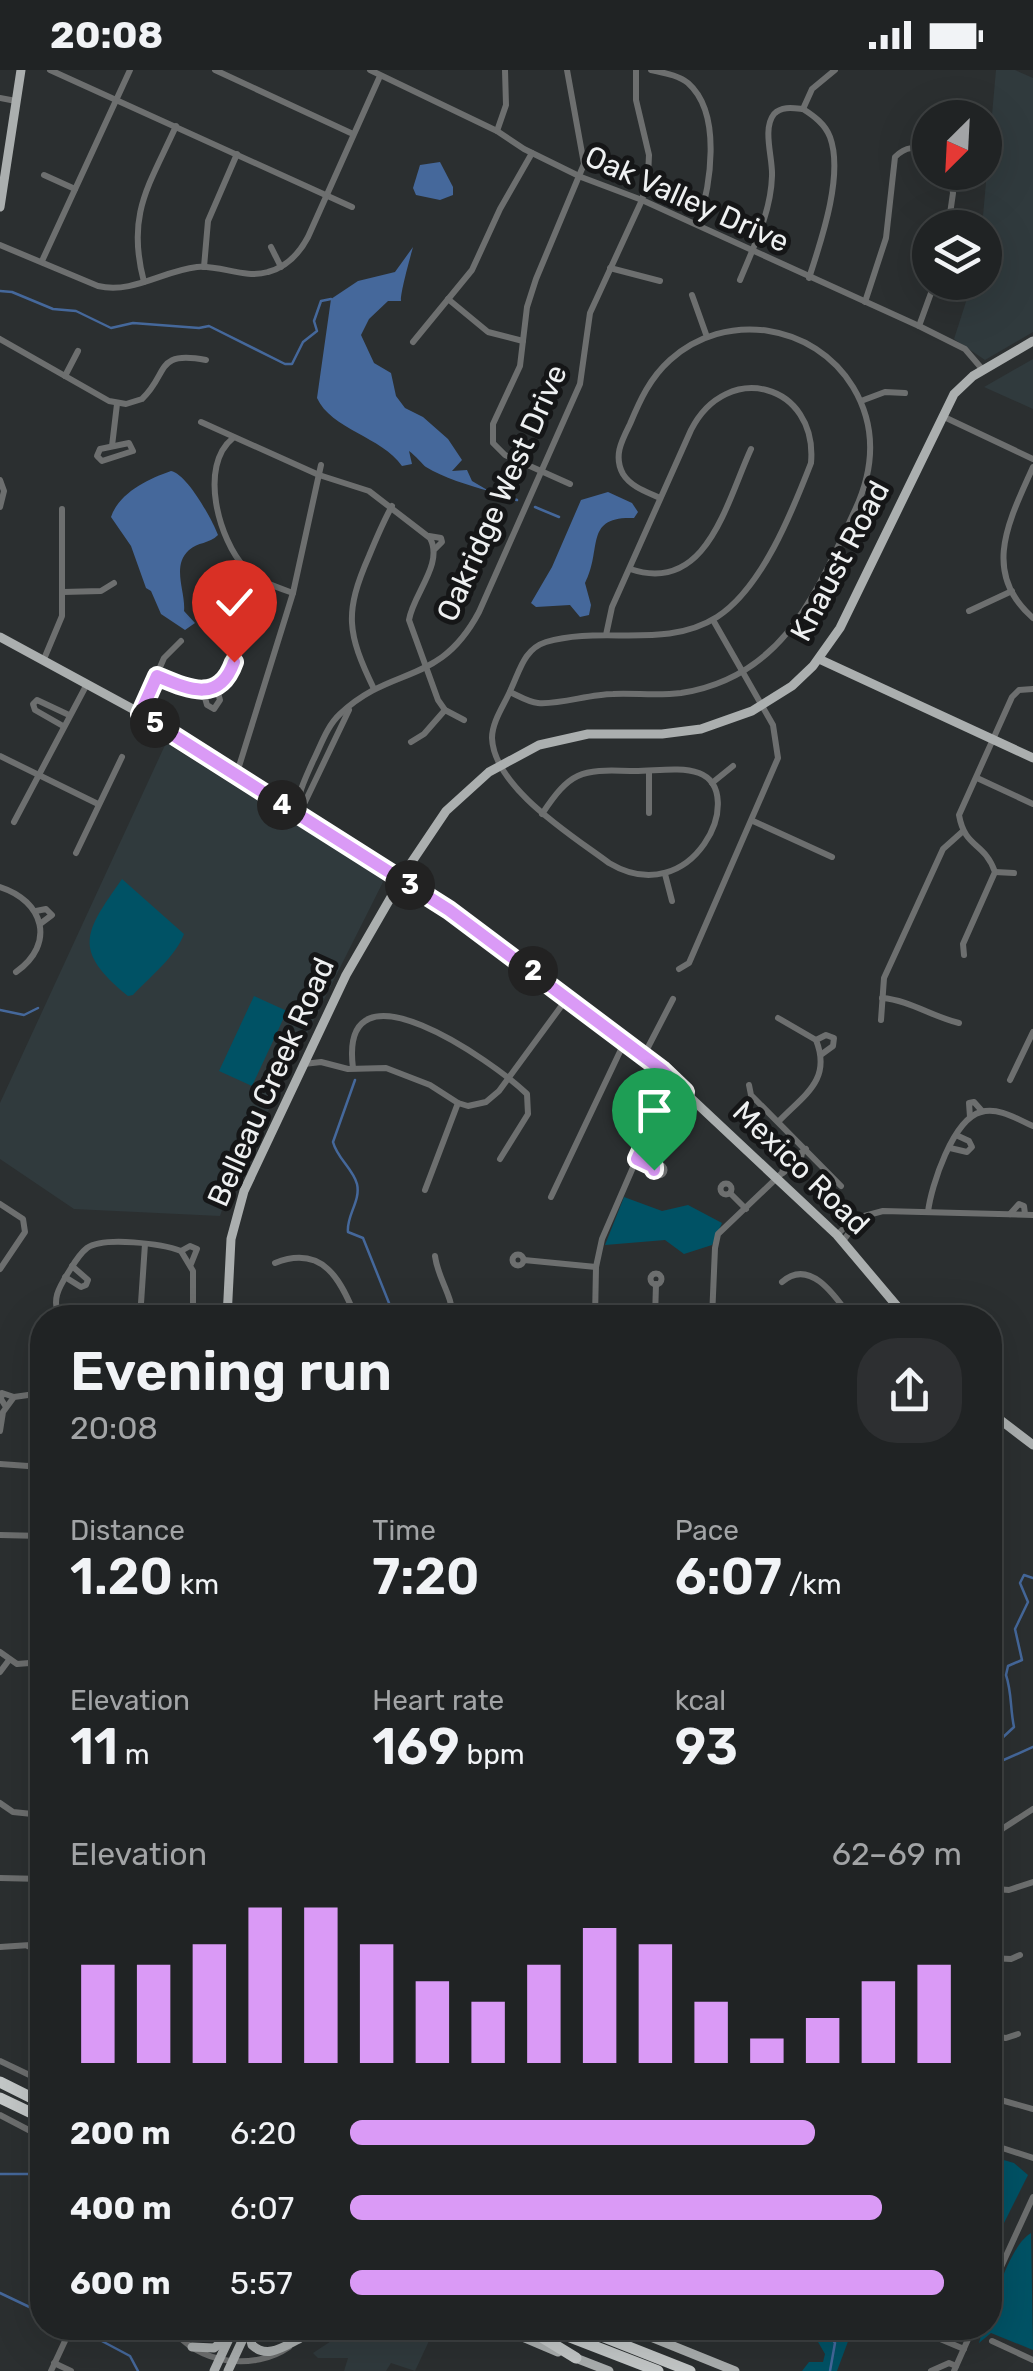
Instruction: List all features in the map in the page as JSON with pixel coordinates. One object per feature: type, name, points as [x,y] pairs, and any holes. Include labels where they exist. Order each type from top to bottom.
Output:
[{"type":"highway","points":[[0,2082],[30,2097]]},
{"type":"highway","points":[[0,2098],[30,2112]]},
{"type":"highway","points":[[546,2340],[576,2358]]},
{"type":"highway","points":[[579,2340],[658,2371]]},
{"type":"highway","points":[[611,2340],[690,2371]]},
{"type":"main road","points":[[0,207],[21,70]]},
{"type":"main road","name":"Knaust Road","points":[[401,879],[446,811],[502,764],[539,746],[576,735],[687,732],[729,720],[761,705],[800,678],[845,619],[941,416],[958,390],[983,370],[1033,341]]},
{"type":"main road","name":"Mexico Road","points":[[0,637],[88,682],[401,879],[472,926],[626,1040],[682,1095],[779,1175],[840,1238],[896,1305]]},
{"type":"main road","points":[[819,658],[1033,758]]},
{"type":"main road","name":"Belleau Creek Road","points":[[228,1305],[231,1240],[240,1203],[346,975],[401,879]]},
{"type":"main road","points":[[1002,1421],[1033,1445]]},
{"type":"main road","points":[[192,2347],[214,2348],[222,2340]]},
{"type":"main road","points":[[214,2371],[228,2340]]},
{"type":"main road","points":[[230,2367],[242,2340]]},
{"type":"main road","points":[[251,2340],[262,2352],[275,2351],[297,2340]]},
{"type":"main road","points":[[531,2340],[609,2371]]},
{"type":"main road","points":[[658,2340],[736,2371]]},
{"type":"street","points":[[50,70],[352,207]]},
{"type":"street","points":[[42,261],[130,70]]},
{"type":"street","points":[[214,70],[354,134]]},
{"type":"street","name":"Oak Valley Drive","points":[[370,70],[497,130],[581,178],[642,200],[920,326],[965,350],[983,370]]},
{"type":"street","points":[[497,130],[506,105],[505,70]]},
{"type":"street","points":[[567,70],[584,155],[581,178],[536,279],[527,307],[520,366],[490,438],[505,455],[570,484]]},
{"type":"street","name":"Oakridge West Drive","points":[[296,814],[306,802],[352,704],[374,689],[426,669],[452,652],[468,633],[580,384],[590,313],[642,200],[649,155],[636,100],[636,70]]},
{"type":"street","points":[[652,70],[684,80],[696,93],[702,109],[711,146],[711,174],[698,226]]},
{"type":"street","points":[[803,109],[812,89],[834,70]]},
{"type":"street","points":[[0,245],[105,287],[122,288],[204,267],[252,274],[281,267],[303,247],[380,76]]},
{"type":"street","points":[[0,98],[16,101]]},
{"type":"street","points":[[740,280],[764,222],[772,176],[770,120],[776,111],[787,108],[803,109],[822,124],[830,137],[833,169],[826,220],[809,278]]},
{"type":"street","points":[[144,282],[137,254],[137,215],[176,126]]},
{"type":"street","points":[[865,302],[886,238],[894,158],[903,149],[912,148]]},
{"type":"street","points":[[413,342],[472,270],[532,153]]},
{"type":"street","points":[[204,267],[208,220],[237,154]]},
{"type":"street","points":[[44,175],[75,190]]},
{"type":"street","points":[[271,247],[281,267]]},
{"type":"street","points":[[610,268],[660,281]]},
{"type":"street","points":[[692,295],[707,337]]},
{"type":"street","points":[[448,299],[488,332],[523,341]]},
{"type":"street","points":[[920,326],[929,300]]},
{"type":"street","points":[[510,692],[541,703],[617,693],[664,695],[702,688],[742,671],[782,640],[804,612],[863,492],[871,442],[861,401],[832,360],[795,338],[760,329],[707,337],[685,348],[659,370],[643,394],[618,451],[620,466],[629,482],[660,498]]},
{"type":"street","points":[[0,339],[117,404],[142,400],[168,362],[182,357],[206,360]]},
{"type":"street","points":[[64,376],[78,352]]},
{"type":"street","points":[[542,814],[557,791],[576,774],[593,770],[686,770],[698,773],[717,792],[718,809],[704,844],[684,865],[665,874],[648,876],[620,870],[542,814],[528,803],[502,764],[492,735],[524,658],[539,644],[606,634],[664,635],[714,620],[750,586],[804,480],[812,449],[806,423],[789,401],[766,390],[742,388],[715,398],[697,419],[608,618],[606,634]]},
{"type":"street","points":[[861,401],[885,392],[905,393]]},
{"type":"street","points":[[112,446],[117,404]]},
{"type":"street","points":[[941,416],[1033,459]]},
{"type":"street","points":[[201,422],[318,476],[360,486],[428,536],[434,550],[409,620],[445,710],[464,720]]},
{"type":"street","points":[[233,438],[222,451],[216,478],[218,509],[228,540],[252,575],[293,593]]},
{"type":"street","points":[[129,443],[133,451],[98,460],[96,452],[112,446],[129,443]]},
{"type":"street","points":[[630,569],[663,575],[682,569],[702,554],[751,449]]},
{"type":"street","points":[[236,776],[293,593],[321,465]]},
{"type":"street","points":[[1033,467],[1003,543],[1004,570],[1012,590],[1033,618]]},
{"type":"street","points":[[0,480],[4,490],[0,507]]},
{"type":"street","points":[[374,689],[356,652],[350,611],[355,587],[392,506]]},
{"type":"street","points":[[44,659],[58,628],[63,592],[62,509]]},
{"type":"street","points":[[63,592],[101,591],[114,583]]},
{"type":"street","points":[[968,611],[1012,590]]},
{"type":"street","points":[[679,968],[689,962],[775,771],[779,752],[773,725],[714,620]]},
{"type":"street","points":[[157,676],[191,690],[216,686],[231,669],[232,639]]},
{"type":"street","points":[[140,714],[164,658],[181,641]]},
{"type":"street","points":[[14,822],[88,682]]},
{"type":"street","points":[[203,690],[207,704],[214,709],[220,700],[216,686]]},
{"type":"street","points":[[964,954],[963,944],[995,872],[986,853],[962,832],[959,815],[1012,698],[1020,690],[1033,689]]},
{"type":"street","points":[[63,726],[34,710],[33,704],[37,700],[69,716]]},
{"type":"street","points":[[411,742],[424,734],[445,710]]},
{"type":"street","points":[[0,756],[98,804]]},
{"type":"street","points":[[76,853],[122,756]]},
{"type":"street","points":[[712,783],[733,766]]},
{"type":"street","points":[[649,772],[649,813]]},
{"type":"street","points":[[977,778],[1033,804]]},
{"type":"street","points":[[753,822],[832,858]]},
{"type":"street","points":[[881,1020],[884,978],[943,849],[962,832]]},
{"type":"street","points":[[995,872],[1014,872]]},
{"type":"street","points":[[665,874],[672,901]]},
{"type":"street","points":[[0,887],[22,897],[36,911],[40,924],[32,952],[16,972]]},
{"type":"street","points":[[36,911],[46,910],[52,915],[40,924]]},
{"type":"street","points":[[304,1064],[386,1068],[430,1085],[458,1104],[477,1105],[486,1102],[508,1078],[568,997]]},
{"type":"street","points":[[644,1056],[673,998]]},
{"type":"street","points":[[882,998],[960,1023]]},
{"type":"street","points":[[354,1068],[352,1040],[373,1017],[390,1015],[460,1042],[527,1094],[528,1111],[500,1159]]},
{"type":"street","points":[[778,1018],[816,1040],[822,1054],[822,1069],[816,1082],[779,1121]]},
{"type":"street","points":[[1010,1080],[1033,1032]]},
{"type":"street","points":[[816,1040],[834,1038],[832,1046],[822,1054]]},
{"type":"street","points":[[551,1197],[626,1040]]},
{"type":"street","points":[[312,1046],[321,1062]]},
{"type":"street","points":[[1022,1055],[1033,1060]]},
{"type":"street","points":[[749,1084],[751,1095],[841,1186]]},
{"type":"street","points":[[595,1305],[596,1267],[602,1239],[650,1131],[673,1099],[682,1095]]},
{"type":"street","points":[[425,1190],[458,1104]]},
{"type":"street","points":[[928,1212],[933,1186],[956,1135],[970,1117],[982,1111],[1002,1113],[1033,1126]]},
{"type":"street","points":[[950,1148],[967,1152],[972,1147],[956,1135]]},
{"type":"street","points":[[712,1305],[718,1234],[779,1175],[795,1154],[804,1151]]},
{"type":"street","points":[[637,1159],[654,1167]]},
{"type":"street","points":[[730,1193],[746,1208]]},
{"type":"street","points":[[0,1204],[23,1218],[25,1232],[0,1268]]},
{"type":"street","points":[[840,1238],[854,1219],[883,1211],[1029,1215]]},
{"type":"street","points":[[56,1305],[56,1296],[65,1277],[82,1253],[94,1244],[145,1244],[181,1252],[191,1264],[193,1305]]},
{"type":"street","points":[[141,1305],[145,1244]]},
{"type":"street","points":[[181,1252],[190,1246],[197,1249],[191,1264]]},
{"type":"street","points":[[435,1256],[451,1305]]},
{"type":"street","points":[[276,1263],[300,1257],[324,1266],[341,1282],[351,1305]]},
{"type":"street","points":[[524,1260],[596,1267]]},
{"type":"street","points":[[65,1277],[81,1287],[86,1285],[88,1280],[72,1266]]},
{"type":"street","points":[[782,1282],[790,1274],[798,1274],[822,1282],[841,1305]]},
{"type":"street","points":[[655,1305],[656,1284]]},
{"type":"street","points":[[6,1407],[2,1393],[14,1398]]},
{"type":"street","points":[[0,1431],[6,1407],[14,1398],[30,1395]]},
{"type":"street","points":[[0,1464],[30,1465]]},
{"type":"street","points":[[0,1535],[30,1536]]},
{"type":"street","points":[[0,1652],[8,1660],[30,1664]]},
{"type":"street","points":[[0,1672],[8,1660]]},
{"type":"street","points":[[1,1807],[30,1813]]},
{"type":"street","points":[[1002,1830],[1033,1809]]},
{"type":"street","points":[[0,1878],[30,1879]]},
{"type":"street","points":[[1002,1890],[1033,1882]]},
{"type":"street","points":[[0,1947],[28,1946]]},
{"type":"street","points":[[1002,1959],[1020,1955]]},
{"type":"street","points":[[1002,2038],[1018,2034]]},
{"type":"street","points":[[0,2061],[30,2076]]},
{"type":"street","points":[[1002,2100],[1033,2109]]},
{"type":"street","points":[[0,2116],[30,2131]]},
{"type":"street","points":[[1002,2148],[1033,2158]]},
{"type":"street","points":[[1002,2265],[1033,2197]]},
{"type":"street","points":[[65,2340],[52,2367],[71,2371]]},
{"type":"street","points":[[185,2340],[230,2367],[271,2360],[298,2340]]},
{"type":"street","points":[[943,2340],[964,2349]]},
{"type":"street","points":[[931,2371],[950,2363],[955,2368],[968,2340]]},
{"type":"street","points":[[992,2341],[1033,2360]]},
{"type":"shaded area","points":[[996,70],[1015,70],[1033,78],[1033,332],[985,360],[954,339],[967,300],[1002,300],[1002,210],[984,210],[985,190],[1002,190],[1002,100],[993,100]]},
{"type":"shaded area","points":[[440,162],[453,195],[440,200],[416,195],[413,188],[420,165]]},
{"type":"shaded area","points":[[413,247],[401,301],[388,301],[369,319],[361,335],[374,363],[391,373],[396,396],[405,408],[423,417],[448,439],[462,460],[452,471],[467,470],[472,481],[489,491],[433,471],[409,451],[412,464],[402,466],[382,448],[333,418],[317,398],[331,299],[358,281],[395,272]]},
{"type":"shaded area","points":[[1033,359],[1033,409],[984,387]]},
{"type":"shaded area","points":[[171,471],[191,488],[218,535],[189,550],[181,564],[184,611],[195,623],[185,630],[161,614],[146,588],[131,546],[111,517],[127,494]]},
{"type":"shaded area","points":[[608,492],[632,503],[638,512],[634,518],[607,523],[597,537],[585,583],[591,605],[589,615],[580,617],[570,605],[536,607],[531,603],[552,567],[581,500]]},
{"type":"shaded area","points":[[166,743],[383,882],[229,1189],[220,1216],[74,1209],[0,1159],[0,1103]]},
{"type":"shaded area","points":[[122,879],[184,934],[162,966],[128,996],[98,966],[90,940],[99,914]]},
{"type":"shaded area","points":[[254,996],[287,1011],[252,1086],[219,1071]]},
{"type":"shaded area","points":[[624,1197],[662,1211],[688,1205],[722,1223],[712,1245],[684,1254],[665,1240],[605,1245]]},
{"type":"shaded area","points":[[1002,2160],[1014,2163],[1028,2175],[1002,2227]]},
{"type":"shaded area","points":[[1031,2233],[1033,2350],[1002,2337],[1002,2280],[1023,2239]]},
{"type":"shaded area","points":[[333,2340],[429,2340],[415,2371],[391,2363],[386,2371],[344,2371],[348,2358],[318,2358],[313,2353]]},
{"type":"shaded area","points":[[817,2340],[849,2340],[837,2371],[802,2371],[809,2362],[823,2362],[825,2354]]},
{"type":"waterway","points":[[0,291],[53,309],[76,311],[111,328],[133,323],[209,326],[285,364],[292,364],[303,342],[317,331],[314,321],[321,301],[331,299]]},
{"type":"waterway","points":[[489,491],[517,500]]},
{"type":"waterway","points":[[535,507],[559,517]]},
{"type":"waterway","points":[[0,1010],[24,1015],[38,1008]]},
{"type":"waterway","points":[[355,1080],[333,1142],[357,1184],[348,1232],[363,1238],[390,1305]]},
{"type":"waterway","points":[[1002,1738],[1014,1727],[1008,1666],[1022,1660],[1015,1629],[1028,1602],[1020,1583],[1024,1575],[1033,1578]]},
{"type":"waterway","points":[[1002,1761],[1033,1747]]},
{"type":"waterway","points":[[0,2174],[30,2174]]},
{"type":"waterway","points":[[0,2293],[30,2307]]},
{"type":"waterway","points":[[100,2340],[130,2356],[138,2371]]},
{"type":"waterway","points":[[830,2371],[833,2340]]},
{"type":"route","points":[[234,662],[218,686],[205,690],[191,690],[157,676],[140,714],[449,910],[662,1070],[685,1092],[670,1114],[650,1131],[637,1159],[654,1170]]}]
